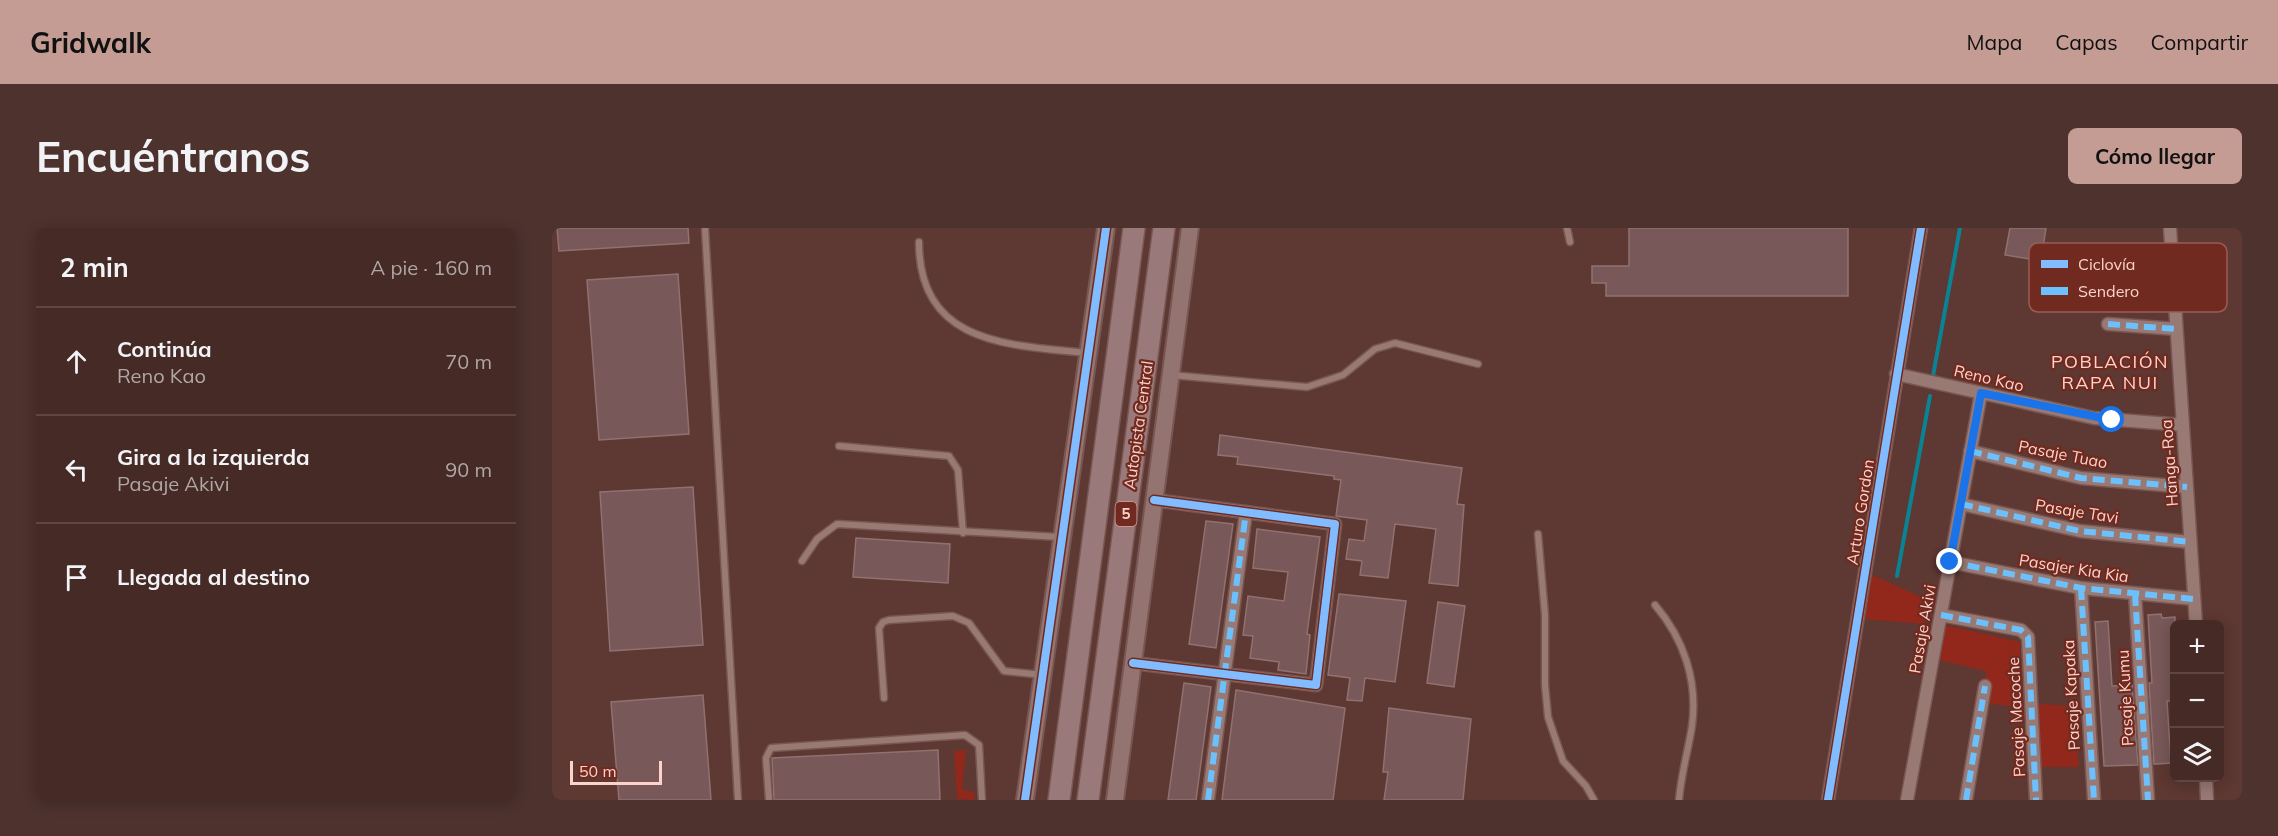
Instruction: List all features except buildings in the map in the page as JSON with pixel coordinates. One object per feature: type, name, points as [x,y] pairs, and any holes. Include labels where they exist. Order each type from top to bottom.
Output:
[{"type":"highway","name":"Autopista Central","points":[[1059,800],[1134,228]]},
{"type":"highway","name":"Autopista Central","points":[[1088,800],[1164,228]]},
{"type":"street","points":[[1025,800],[1106,228]]},
{"type":"street","points":[[1114,800],[1190,228]]},
{"type":"street","name":"Arturo Gordon","points":[[1828,800],[1921,228]]},
{"type":"street","name":"Hanga-Roa","points":[[2170,228],[2171,243]]},
{"type":"street","name":"Hanga-Roa","points":[[2175,312],[2196,620]]},
{"type":"street","points":[[2108,324],[2176,329]]},
{"type":"street","name":"Reno Kao","points":[[1896,374],[2094,418],[2183,425]]},
{"type":"street","name":"Pasaje Akivi","points":[[1908,800],[1981,393]]},
{"type":"street","name":"Pasaje Tuao","points":[[1970,451],[2081,478],[2187,487]]},
{"type":"street","points":[[1133,663],[1316,685],[1335,524],[1154,500]]},
{"type":"street","name":"Pasaje Tavi","points":[[1961,504],[2080,531],[2190,542]]},
{"type":"street","points":[[1208,800],[1246,512]]},
{"type":"street","name":"Pasajer Kia Kia","points":[[1950,562],[2081,588],[2194,599]]},
{"type":"street","name":"Pasaje Kapaka","points":[[2081,588],[2094,800]]},
{"type":"street","name":"Pasaje Kumu","points":[[2135,594],[2148,800]]},
{"type":"street","name":"Pasaje Macoche","points":[[1941,615],[2021,630],[2026,634],[2036,800]]},
{"type":"street","points":[[1966,800],[1985,686]]},
{"type":"street","points":[[2206,782],[2207,800]]},
{"type":"lane","points":[[705,228],[738,800]]},
{"type":"lane","points":[[1567,228],[1570,242]]},
{"type":"lane","points":[[920,242],[921,266],[928,288],[941,309],[958,327],[1014,344],[1088,353]]},
{"type":"lane","points":[[1170,375],[1307,387],[1332,381],[1352,369],[1374,349],[1395,343],[1478,364]]},
{"type":"lane","points":[[839,446],[949,456],[958,470],[963,532]]},
{"type":"lane","points":[[802,561],[817,539],[837,524],[1064,537]]},
{"type":"lane","points":[[1538,534],[1545,615],[1545,686],[1548,717],[1563,761],[1586,786],[1594,800]]},
{"type":"lane","points":[[1655,605],[1677,637],[1687,661],[1692,685],[1692,726],[1679,800]]},
{"type":"lane","points":[[884,698],[879,628],[883,622],[889,620],[953,616],[969,623],[1005,671],[1043,675]]},
{"type":"lane","points":[[769,800],[766,758],[771,748],[965,735],[979,745],[982,800]]},
{"type":"shaded area","points":[[1872,575],[1928,600],[1924,624],[1863,619]]},
{"type":"shaded area","points":[[1941,624],[2020,642],[2022,703],[2073,706],[2079,767],[2038,767],[2033,709],[1984,703],[1986,671],[1938,660]]},
{"type":"shaded area","points":[[966,750],[962,789],[975,793],[974,800],[957,799],[954,751]]},
{"type":"waterway","points":[[1933,376],[1960,228]]},
{"type":"waterway","points":[[1897,576],[1930,396]]},
{"type":"marked path","points":[[2108,324],[2176,329]]},
{"type":"marked path","points":[[1970,451],[2081,478],[2187,487]]},
{"type":"marked path","points":[[1961,504],[2080,531],[2190,542]]},
{"type":"marked path","points":[[1208,800],[1246,512]]},
{"type":"marked path","points":[[1950,562],[2081,588],[2194,599]]},
{"type":"marked path","points":[[2081,588],[2094,800]]},
{"type":"marked path","points":[[2135,594],[2148,800]]},
{"type":"marked path","points":[[1941,615],[2021,630],[2028,637],[2036,800]]},
{"type":"marked path","points":[[1966,800],[1985,686]]},
{"type":"cycle path","points":[[1025,800],[1106,228]]},
{"type":"cycle path","points":[[1828,800],[1921,228]]},
{"type":"cycle path","points":[[1133,663],[1316,685],[1335,524],[1154,500]]},
{"type":"district","name":"POBLACIÓN RAPA NUI","points":[[2110,372]]},
{"type":"route","points":[[1950,562],[1981,393],[2112,420]]}]
